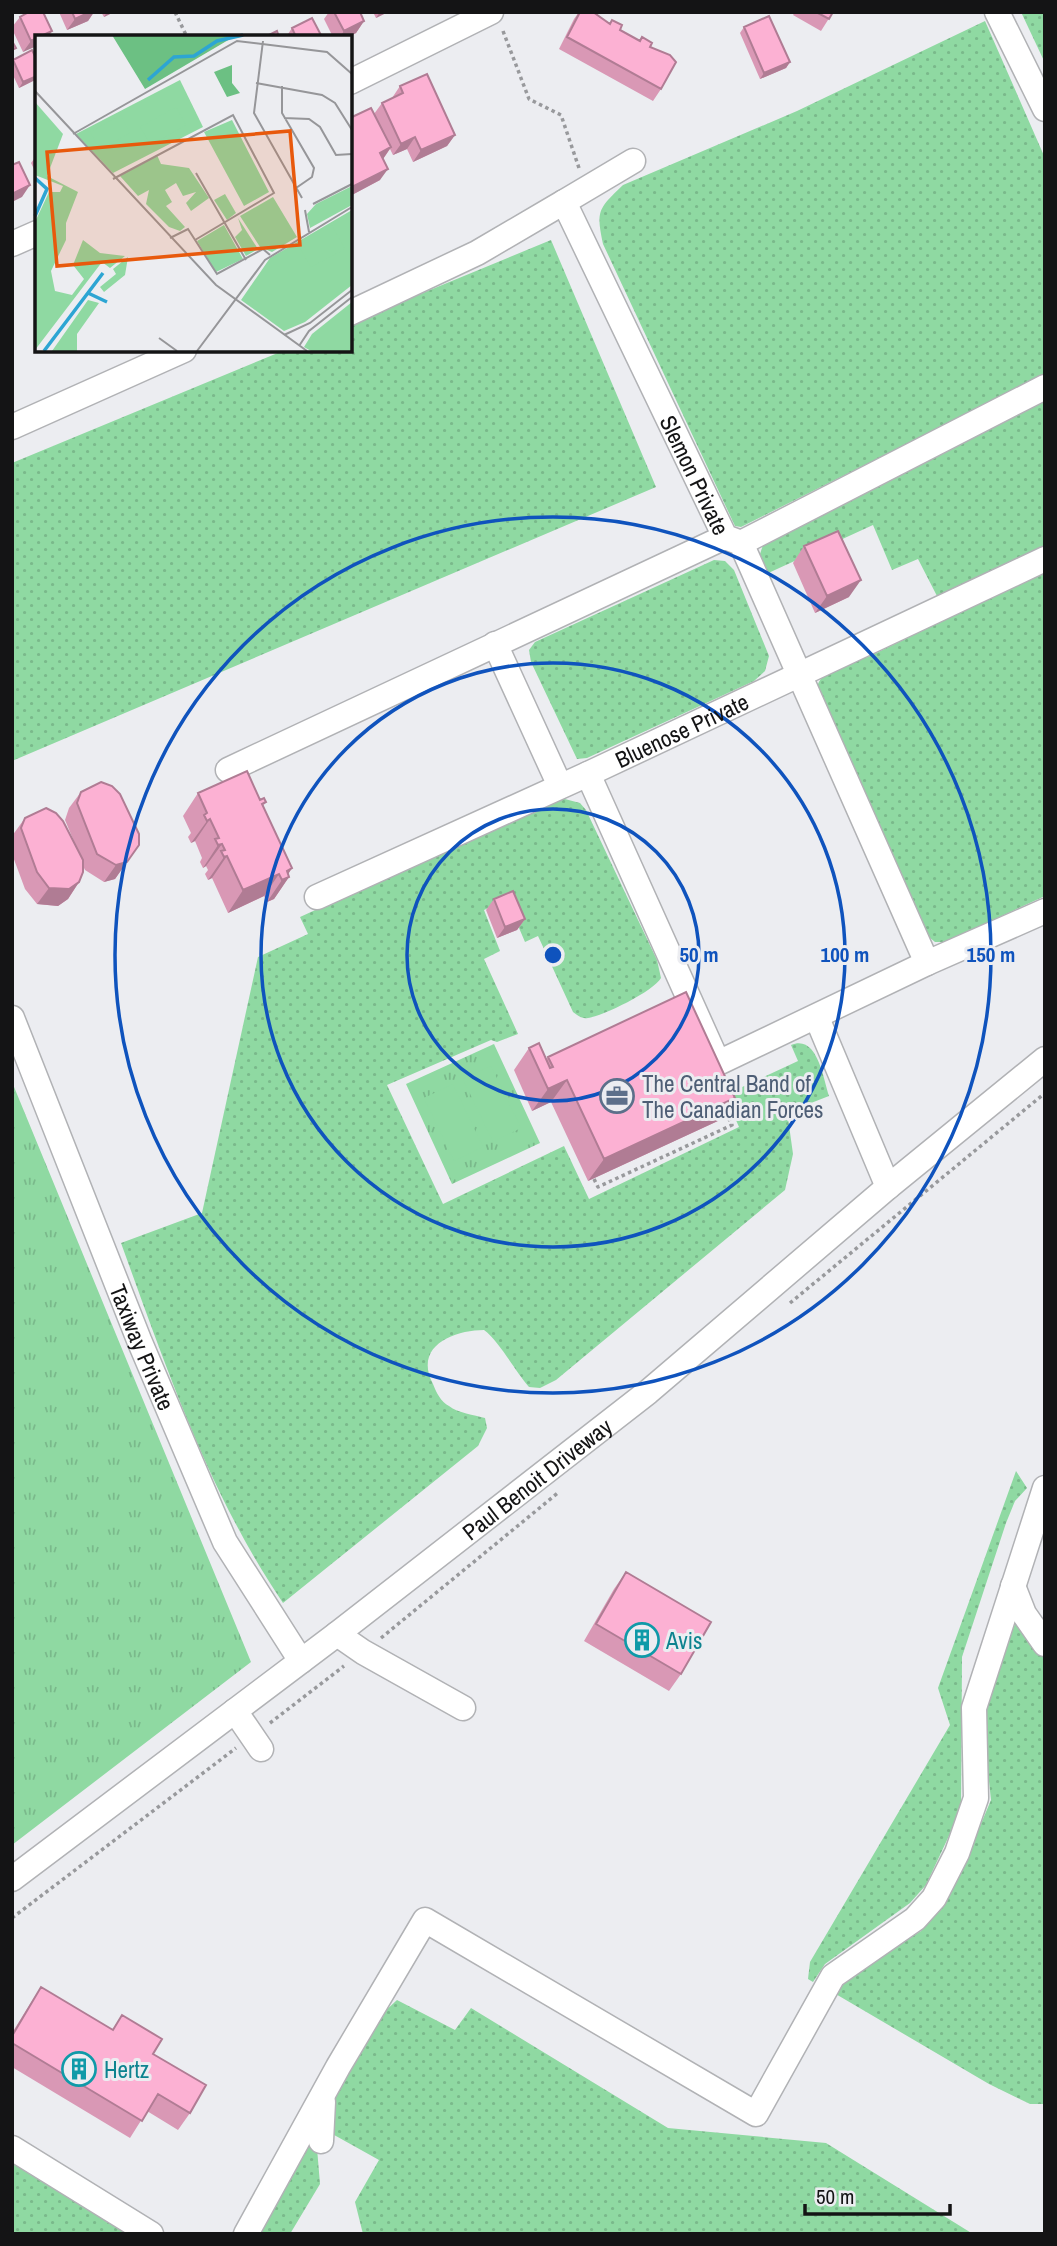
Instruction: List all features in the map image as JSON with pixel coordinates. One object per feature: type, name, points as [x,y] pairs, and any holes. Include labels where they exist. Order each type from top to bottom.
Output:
[{"type":"street","points":[[998,12],[1045,109]]},
{"type":"street","points":[[352,81],[496,18]]},
{"type":"street","points":[[352,312],[477,253],[633,161]]},
{"type":"street","name":"Slemon Private","points":[[564,202],[800,674],[927,963]]},
{"type":"street","points":[[12,244],[35,234]]},
{"type":"street","points":[[12,427],[180,352]]},
{"type":"street","points":[[228,770],[495,644],[733,540],[1045,387]]},
{"type":"street","name":"Bluenose Private","points":[[317,897],[588,774],[1045,559]]},
{"type":"street","points":[[495,644],[560,786]]},
{"type":"street","points":[[588,774],[718,1063],[817,1018],[927,963],[1045,911]]},
{"type":"street","points":[[817,1018],[888,1187]]},
{"type":"street","name":"Taxiway Private","points":[[21,1028],[139,1340],[225,1542],[301,1661]]},
{"type":"street","name":"Paul Benoit Driveway","points":[[12,1879],[337,1634],[648,1392],[888,1187],[1045,1059]]},
{"type":"street","points":[[246,2234],[326,2087],[425,1920],[756,2113],[832,1976],[915,1919],[934,1898],[957,1853],[976,1798],[974,1708],[1045,1488]]},
{"type":"street","points":[[1013,1586],[1024,1614],[1045,1644]]},
{"type":"street","points":[[337,1634],[363,1652],[463,1707]]},
{"type":"street","points":[[235,1711],[261,1749]]},
{"type":"street","points":[[321,2141],[321,2114],[326,2087]]},
{"type":"street","points":[[12,2148],[151,2234]]},
{"type":"path","points":[[175,12],[186,35]]},
{"type":"path","points":[[496,18],[529,99],[561,115],[587,188]]},
{"type":"path","points":[[899,1213],[1045,1093]]},
{"type":"path","points":[[594,1179],[598,1187],[732,1125],[721,1102]]},
{"type":"green space","points":[[1021,12],[1045,12],[1045,63]]},
{"type":"green space","points":[[985,21],[1045,158],[1045,375],[741,527],[735,526],[603,244],[601,211],[623,185],[797,111]]},
{"type":"green space","points":[[551,240],[656,487],[12,761],[12,463],[280,352],[352,352],[352,322]]},
{"type":"green space","points":[[1045,401],[1045,546],[937,596],[918,559],[892,570],[873,525],[764,575],[758,560],[765,539]]},
{"type":"green space","points":[[714,560],[725,561],[734,570],[769,656],[765,671],[754,681],[587,758],[577,759],[531,662],[529,650],[535,642]]},
{"type":"green space","points":[[1045,571],[1045,896],[945,942],[935,942],[929,937],[816,690],[823,676],[836,666],[868,657]]},
{"type":"green space","points":[[561,798],[580,803],[586,810],[657,960],[661,978],[628,1002],[605,1013],[582,1018],[573,1012],[538,936],[525,942],[507,900],[484,910],[500,951],[484,959],[518,1034],[497,1042],[491,1040],[387,1085],[443,1204],[564,1146],[589,1199],[739,1127],[725,1095],[798,1061],[791,1045],[800,1043],[813,1051],[829,1096],[793,1110],[788,1118],[793,1154],[785,1190],[556,1380],[540,1388],[529,1387],[484,1330],[449,1337],[432,1350],[428,1371],[439,1396],[446,1404],[461,1412],[485,1418],[487,1428],[478,1446],[283,1603],[233,1518],[211,1474],[173,1383],[121,1243],[202,1213],[258,957],[308,934],[300,917]]},
{"type":"green space","points":[[494,1044],[540,1143],[452,1184],[406,1084]]},
{"type":"green space","points":[[491,1066],[521,1128],[493,1142],[463,1079]]},
{"type":"green space","points":[[12,1082],[251,1662],[12,1845]]},
{"type":"green space","points":[[453,1084],[483,1147],[454,1161],[424,1098]]},
{"type":"green space","points":[[1016,1471],[1027,1488],[1015,1501],[1006,1523],[962,1657],[961,1810],[926,1885],[910,1903],[825,1964],[813,1982],[808,1979],[810,1962],[950,1725],[938,1688]]},
{"type":"green space","points":[[1017,1619],[1045,1660],[1045,2104],[1030,2104],[989,2084],[834,1993],[842,1979],[921,1931],[972,1845],[991,1800],[983,1725],[992,1681]]},
{"type":"green space","points":[[397,2000],[455,2030],[471,2008],[668,2128],[826,2143],[973,2234],[363,2234],[355,2202],[379,2160],[327,2131],[317,2148],[320,2184],[290,2234],[253,2234],[382,2014]]},
{"type":"green space","points":[[12,2159],[134,2234],[12,2234]]},
{"type":"building","points":[[29,12],[43,12],[52,31],[35,35],[35,39],[31,41],[20,17]]},
{"type":"building","points":[[72,12],[90,12],[75,19]]},
{"type":"building","points":[[334,12],[360,12],[364,21],[344,31]]},
{"type":"building","points":[[580,12],[593,12],[610,24],[612,20],[622,25],[620,30],[640,41],[642,37],[652,43],[650,47],[670,55],[676,62],[661,89],[567,37]]},
{"type":"building","points":[[816,12],[833,12],[829,19]]},
{"type":"building","points":[[769,16],[790,62],[764,73],[744,27]]},
{"type":"building","points":[[312,18],[321,35],[295,35],[292,28]]},
{"type":"building","points":[[32,50],[35,56],[35,77],[23,82],[13,60]]},
{"type":"building","points":[[427,74],[455,135],[421,150],[415,137],[401,144],[382,103],[403,93],[400,86]]},
{"type":"building","points":[[371,108],[391,147],[380,153],[388,169],[352,187],[352,117]]},
{"type":"building","points":[[19,162],[30,185],[12,194],[12,165]]},
{"type":"building","points":[[838,531],[861,580],[827,596],[804,546]]},
{"type":"building","points":[[247,771],[260,800],[264,798],[266,802],[262,804],[292,868],[287,871],[289,877],[282,880],[279,874],[243,890],[227,856],[224,857],[221,851],[225,850],[222,844],[218,845],[215,839],[219,838],[210,819],[207,821],[204,815],[207,813],[198,793]]},
{"type":"building","points":[[101,782],[112,786],[120,794],[139,834],[139,845],[127,862],[116,865],[97,854],[77,803],[81,792]]},
{"type":"building","points":[[46,808],[56,813],[63,821],[83,860],[83,872],[79,882],[69,889],[49,888],[37,872],[21,828],[25,818]]},
{"type":"building","points":[[513,891],[525,919],[505,927],[494,899]]},
{"type":"building","name":"The Central Band of The Canadian Forces","points":[[686,992],[735,1098],[604,1159],[567,1080],[548,1089],[529,1048],[539,1043],[550,1068],[553,1067],[548,1057]]},
{"type":"building","name":"Avis","points":[[626,1572],[711,1622],[681,1674],[596,1624]]},
{"type":"building","name":"Hertz","points":[[41,1987],[113,2030],[122,2015],[162,2039],[153,2054],[206,2085],[190,2113],[158,2094],[142,2121],[12,2043],[12,2036]]},
{"type":"place","name":"The Central Band of The Canadian Forces","points":[[617,1096]]},
{"type":"place","name":"Avis","points":[[642,1640]]},
{"type":"place","name":"Hertz","points":[[79,2069]]}]
